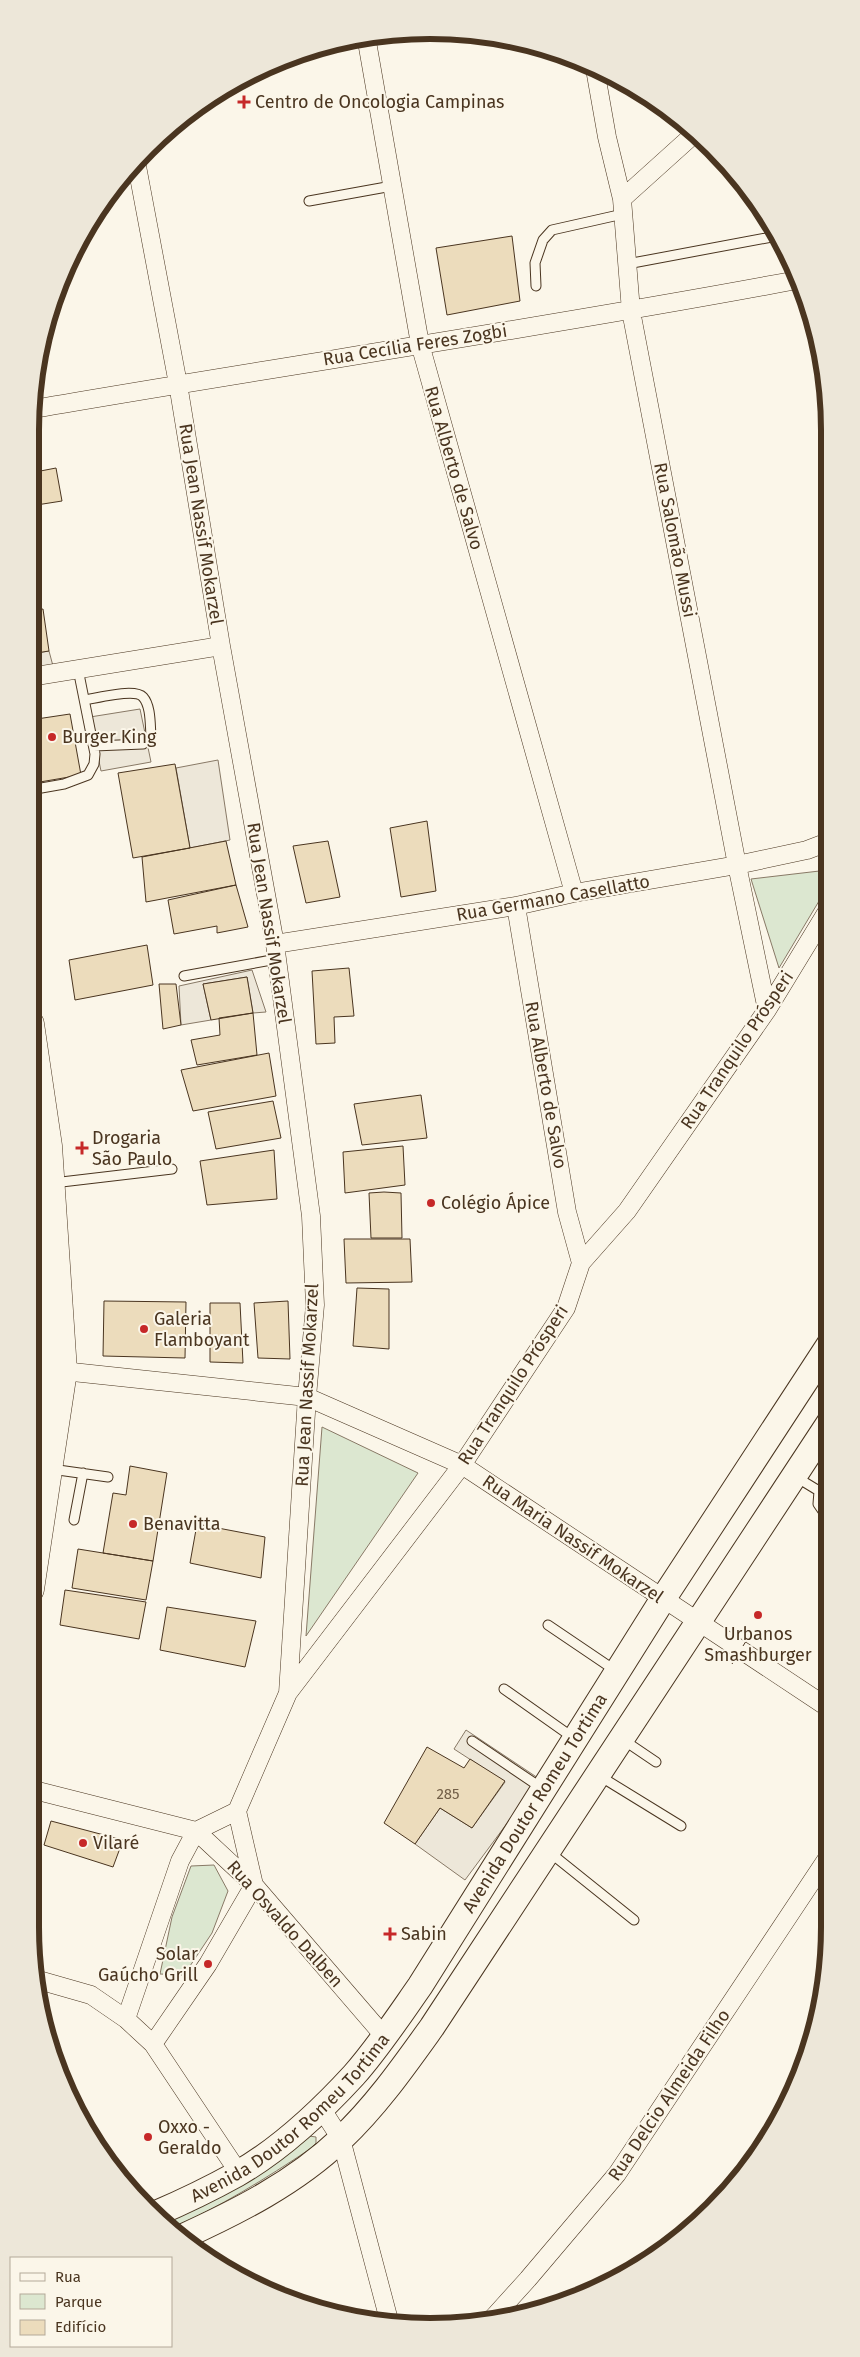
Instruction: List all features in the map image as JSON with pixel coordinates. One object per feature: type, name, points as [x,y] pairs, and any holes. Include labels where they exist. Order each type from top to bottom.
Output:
[{"type":"main road","points":[[39,1085],[48,1146],[63,1370],[39,1529]]},
{"type":"main road","points":[[39,1354],[41,1369],[39,1382]]},
{"type":"main road","name":"Avenida Doutor Romeu Tortima","points":[[161,2211],[196,2196],[239,2173],[286,2138],[321,2108],[355,2074],[420,1986],[663,1599],[821,1356]]},
{"type":"main road","name":"Avenida Doutor Romeu Tortima","points":[[188,2234],[243,2209],[300,2172],[341,2139],[388,2088],[432,2027],[548,1852],[821,1434]]},
{"type":"street","name":"Rua Alberto de Salvo","points":[[367,44],[420,344],[574,893]]},
{"type":"street","name":"Rua Salomão Mussi","points":[[595,76],[622,206],[631,311],[737,865],[767,1010]]},
{"type":"street","points":[[622,206],[690,138]]},
{"type":"street","name":"Rua Jean Nassif Mokarzel","points":[[138,170],[178,384],[221,646],[276,952],[311,1216],[315,1305],[306,1397],[288,1693]]},
{"type":"street","name":"Rua Cecília Feres Zogbi","points":[[40,408],[420,344],[631,311],[791,281]]},
{"type":"street","points":[[39,676],[221,646]]},
{"type":"street","name":"Rua Germano Casellatto","points":[[276,952],[574,893],[737,865],[807,850],[821,845]]},
{"type":"street","name":"Rua Alberto de Salvo","points":[[516,906],[567,1212],[581,1263]]},
{"type":"street","name":"Rua Tranquilo Prósperi","points":[[237,1812],[288,1693],[462,1465],[566,1308],[581,1263],[627,1211],[767,1010],[821,921]]},
{"type":"street","name":"Rua Maria Nassif Mokarzel","points":[[63,1370],[306,1397],[462,1465],[821,1703]]},
{"type":"street","name":"Rua Osvaldo Dalben","points":[[39,1790],[196,1832],[254,1885],[384,2036]]},
{"type":"street","points":[[126,2019],[180,1861],[196,1832],[237,1812],[254,1885],[208,1964],[153,2044]]},
{"type":"street","name":"Rua Delcio Almeida Filho","points":[[498,2312],[617,2174],[821,1868]]},
{"type":"street","points":[[43,1982],[92,1995],[126,2019],[153,2044],[239,2173]]},
{"type":"street","points":[[321,2108],[341,2139],[388,2316]]},
{"type":"lane","points":[[309,201],[392,186]]},
{"type":"lane","points":[[536,286],[535,263],[543,240],[552,230],[622,206]]},
{"type":"lane","points":[[627,264],[771,237]]},
{"type":"lane","points":[[39,788],[64,784],[88,775],[94,764],[94,746],[78,670]]},
{"type":"lane","points":[[85,700],[135,692],[144,697],[149,712],[151,736],[143,744],[94,746]]},
{"type":"lane","points":[[184,976],[276,952]]},
{"type":"lane","points":[[50,1184],[172,1170]]},
{"type":"lane","points":[[48,1469],[108,1477]]},
{"type":"lane","points":[[74,1520],[83,1473]]},
{"type":"lane","points":[[794,1476],[819,1491],[818,1504],[821,1508]]},
{"type":"lane","points":[[548,1625],[617,1672]]},
{"type":"lane","points":[[504,1690],[575,1739]]},
{"type":"lane","points":[[622,1739],[656,1762]]},
{"type":"lane","points":[[472,1741],[543,1789]]},
{"type":"lane","points":[[598,1775],[681,1826]]},
{"type":"lane","points":[[548,1852],[634,1920]]},
{"type":"green space","points":[[821,871],[821,898],[779,968],[751,879]]},
{"type":"green space","points":[[322,1427],[418,1473],[306,1636]]},
{"type":"green space","points":[[214,1865],[228,1891],[212,1933],[184,1975],[160,1974],[172,1917],[191,1866]]},
{"type":"green space","points":[[309,2136],[316,2137],[316,2143],[310,2149],[242,2192],[177,2225],[168,2217]]},
{"type":"shaded area","points":[[49,651],[53,666],[39,667],[39,653]]},
{"type":"shaded area","points":[[140,709],[151,762],[101,771],[90,717]]},
{"type":"shaded area","points":[[218,760],[230,840],[190,848],[176,768]]},
{"type":"shaded area","points":[[252,970],[266,1012],[253,1013],[247,977],[203,984],[211,1020],[181,1025],[179,986]]},
{"type":"shaded area","points":[[466,1730],[538,1778],[531,1791],[465,1880],[415,1844],[440,1808],[472,1828],[505,1782],[454,1749]]},
{"type":"building","points":[[512,236],[520,301],[447,315],[436,248]]},
{"type":"building","points":[[56,468],[62,501],[39,505],[39,471]]},
{"type":"building","points":[[43,609],[49,651],[39,653],[39,610]]},
{"type":"building","name":"Burger King","points":[[70,714],[81,775],[39,782],[39,719]]},
{"type":"building","points":[[175,764],[190,848],[133,858],[118,773]]},
{"type":"building","points":[[427,821],[436,891],[401,897],[390,828]]},
{"type":"building","points":[[226,841],[236,885],[146,902],[142,857]]},
{"type":"building","points":[[328,841],[340,897],[306,903],[293,846]]},
{"type":"building","points":[[236,885],[248,927],[217,933],[217,926],[174,934],[168,900]]},
{"type":"building","points":[[147,945],[153,985],[75,1000],[69,960]]},
{"type":"building","points":[[349,968],[354,1016],[334,1017],[335,1043],[316,1044],[312,971]]},
{"type":"building","points":[[247,977],[253,1013],[211,1020],[203,984]]},
{"type":"building","points":[[159,984],[176,984],[181,1025],[163,1029]]},
{"type":"building","points":[[253,1013],[257,1055],[197,1065],[191,1040],[220,1035],[219,1018]]},
{"type":"building","points":[[269,1053],[276,1096],[193,1111],[181,1070]]},
{"type":"building","points":[[421,1095],[427,1138],[362,1145],[354,1104]]},
{"type":"building","points":[[273,1101],[281,1138],[216,1149],[208,1112]]},
{"type":"building","points":[[403,1146],[405,1185],[345,1193],[343,1152]]},
{"type":"building","points":[[274,1150],[277,1199],[207,1205],[200,1161]]},
{"type":"building","points":[[369,1193],[401,1193],[402,1238],[371,1238]]},
{"type":"building","points":[[344,1239],[410,1239],[412,1282],[346,1283]]},
{"type":"building","points":[[357,1288],[389,1289],[389,1349],[353,1346]]},
{"type":"building","name":"Galeria Flamboyant","points":[[104,1301],[186,1302],[185,1358],[103,1356]]},
{"type":"building","points":[[288,1301],[290,1359],[258,1358],[254,1303]]},
{"type":"building","points":[[210,1303],[240,1303],[243,1363],[210,1362]]},
{"type":"building","name":"Benavitta","points":[[130,1466],[167,1473],[153,1561],[103,1553],[113,1493],[126,1495]]},
{"type":"building","points":[[197,1524],[265,1537],[261,1578],[190,1563]]},
{"type":"building","points":[[78,1549],[153,1561],[146,1600],[72,1588]]},
{"type":"building","points":[[65,1590],[146,1602],[139,1639],[60,1625]]},
{"type":"building","points":[[167,1607],[256,1621],[245,1667],[160,1650]]},
{"type":"building","points":[[427,1747],[464,1768],[470,1759],[505,1781],[472,1828],[440,1808],[415,1844],[384,1823]]},
{"type":"building","name":"Vilaré","points":[[51,1821],[123,1840],[113,1867],[44,1845]]},
{"type":"fence","points":[[743,1646],[750,1635]]},
{"type":"fence","points":[[732,1664],[738,1654]]},
{"type":"place","name":"Centro de Oncologia Campinas","points":[[244,102]]},
{"type":"place","name":"Burger King","points":[[52,737]]},
{"type":"place","name":"Drogaria São Paulo","points":[[82,1148]]},
{"type":"place","name":"Colégio Ápice","points":[[431,1203]]},
{"type":"place","name":"Galeria Flamboyant","points":[[144,1329]]},
{"type":"place","name":"Benavitta","points":[[133,1524]]},
{"type":"place","name":"Urbanos Smashburger","points":[[758,1615]]},
{"type":"place","name":"Vilaré","points":[[83,1843]]},
{"type":"place","name":"Sabin","points":[[390,1934]]},
{"type":"place","name":"Solar Gaúcho Grill","points":[[208,1964]]},
{"type":"place","name":"Oxxo - Geraldo","points":[[148,2137]]}]
